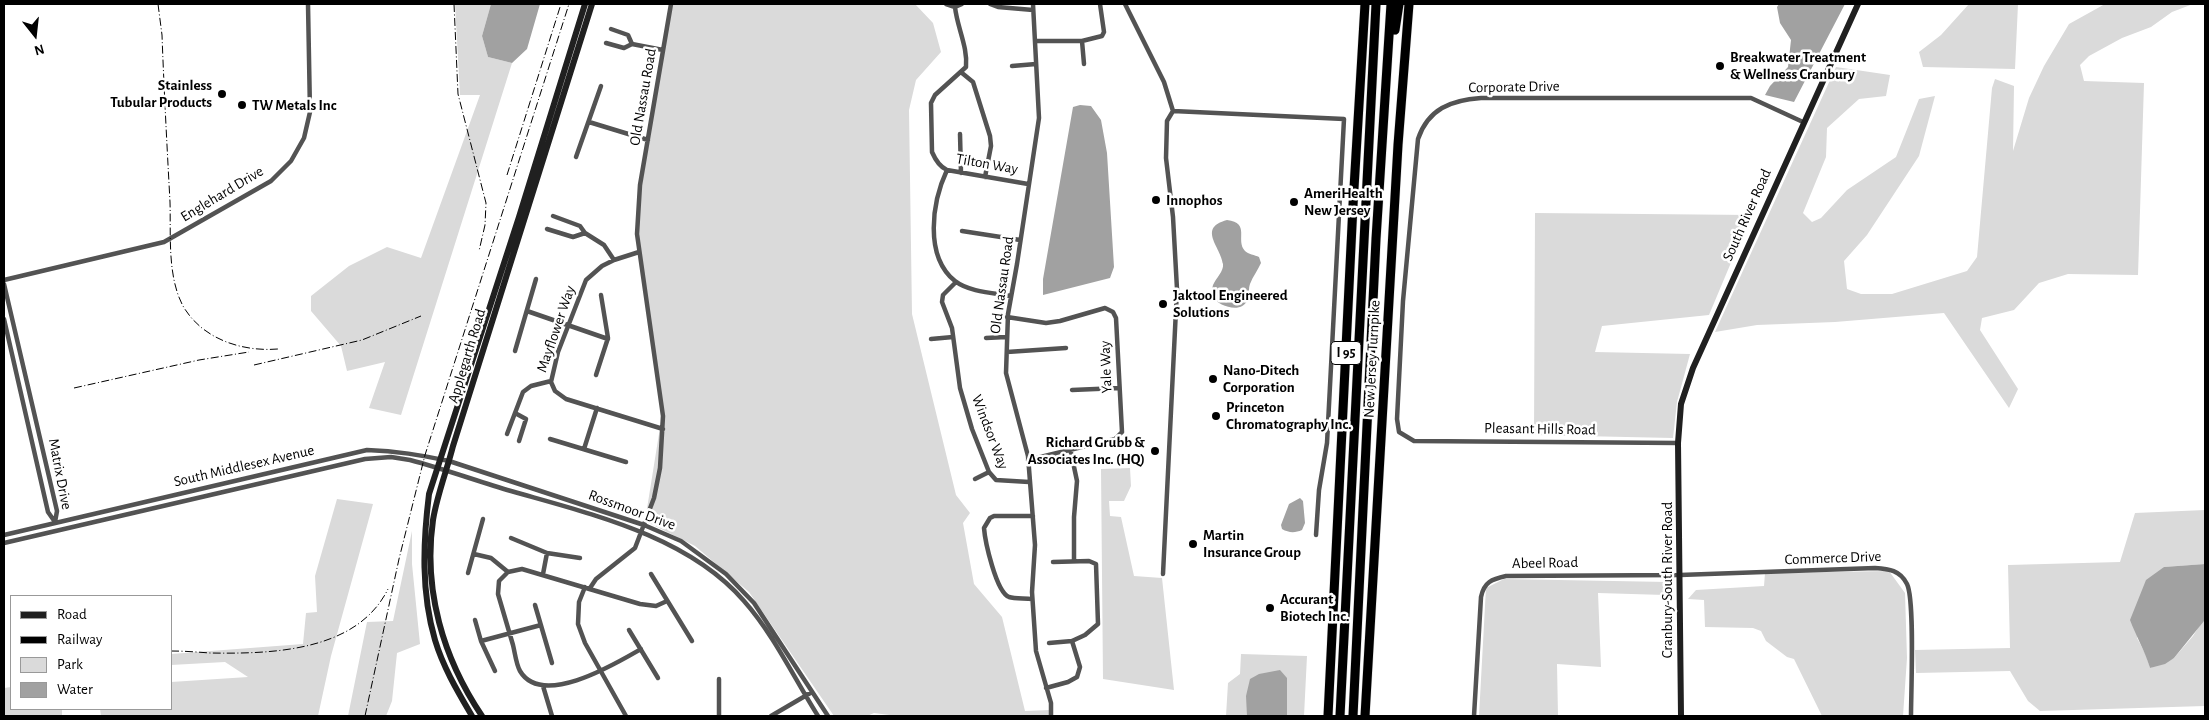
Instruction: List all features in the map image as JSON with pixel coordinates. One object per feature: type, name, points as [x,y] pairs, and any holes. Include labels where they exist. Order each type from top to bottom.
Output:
[{"type":"highway","name":"New Jersey Turnpike","points":[[1328,716],[1353,205],[1365,4]]},
{"type":"highway","name":"New Jersey Turnpike","points":[[1340,716],[1376,4]]},
{"type":"highway","name":"New Jersey Turnpike","points":[[1352,716],[1376,238],[1391,4]]},
{"type":"highway","points":[[1382,155],[1388,130],[1393,47],[1399,4]]},
{"type":"highway","name":"New Jersey Turnpike","points":[[1365,716],[1398,145],[1409,4]]},
{"type":"highway","points":[[1404,78],[1415,4]]},
{"type":"main road","name":"Applegarth Road","points":[[472,716],[446,668],[435,640],[428,609],[424,573],[424,542],[429,494],[520,217],[585,4]]},
{"type":"main road","name":"Applegarth Road","points":[[482,716],[468,695],[449,655],[438,625],[430,560],[434,519],[449,461],[592,4]]},
{"type":"main road","name":"South River Road","points":[[1678,443],[1681,404],[1693,368],[1858,4]]},
{"type":"main road","name":"Cranbury-South River Road","points":[[1678,443],[1681,716]]},
{"type":"street","name":"Englehard Drive","points":[[4,280],[164,242],[271,181],[292,161],[304,138],[310,112],[308,4]]},
{"type":"street","name":"Old Nassau Road","points":[[587,588],[635,548],[656,488],[663,429],[660,386],[639,252],[638,212],[671,4]]},
{"type":"street","points":[[946,4],[955,7],[962,4]]},
{"type":"street","points":[[990,4],[998,7],[1033,10]]},
{"type":"street","name":"Old Nassau Road","points":[[1033,4],[1039,118],[1008,317],[1006,373],[1009,389],[1023,432],[1028,460],[1035,545],[1032,599],[1036,652],[1051,703],[1051,716]]},
{"type":"street","points":[[1035,41],[1082,41],[1102,36],[1104,32],[1100,4]]},
{"type":"street","points":[[1125,4],[1164,82],[1173,111],[1168,121],[1166,158],[1173,216],[1177,289],[1163,574]]},
{"type":"street","points":[[955,7],[957,22],[967,56],[966,67],[962,73],[973,82],[990,136],[991,146],[985,177]]},
{"type":"street","points":[[611,29],[628,35],[632,44]]},
{"type":"street","points":[[1082,41],[1084,64]]},
{"type":"street","points":[[606,43],[624,48],[632,44],[663,50]]},
{"type":"street","points":[[1012,66],[1036,64]]},
{"type":"street","name":"Tilton Way","points":[[962,73],[935,95],[931,103],[932,152],[943,168],[947,170],[1028,184]]},
{"type":"street","points":[[576,157],[601,86]]},
{"type":"street","name":"Corporate Drive","points":[[1403,436],[1399,432],[1397,419],[1418,139],[1426,120],[1442,106],[1454,101],[1480,98],[1751,98],[1803,122]]},
{"type":"street","points":[[1173,111],[1344,119],[1328,443],[1319,490],[1316,535]]},
{"type":"street","points":[[589,122],[648,140]]},
{"type":"street","points":[[960,134],[960,173]]},
{"type":"street","points":[[947,170],[937,192],[934,235],[938,259],[956,282],[966,287],[1011,296]]},
{"type":"street","points":[[553,216],[580,226],[585,233],[604,244],[614,260]]},
{"type":"street","points":[[547,229],[573,237],[585,233]]},
{"type":"street","points":[[962,231],[1020,240]]},
{"type":"street","name":"Mayflower Way","points":[[639,252],[602,266],[586,280],[570,326],[558,352],[551,381],[555,391],[566,399],[663,429]]},
{"type":"street","points":[[515,351],[536,279]]},
{"type":"street","name":"Windsor Way","points":[[956,282],[944,295],[942,302],[953,337],[960,388],[972,429],[989,472],[996,480],[1029,482]]},
{"type":"street","name":"Matrix Drive","points":[[4,284],[6,304],[57,511],[55,522]]},
{"type":"street","points":[[596,376],[608,338],[601,295]]},
{"type":"street","name":"Yale Way","points":[[1008,317],[1046,323],[1072,318],[1099,308],[1110,309],[1116,318],[1122,432],[1119,436],[1108,440],[1028,460]]},
{"type":"street","points":[[527,312],[608,338]]},
{"type":"street","name":"Matrix Drive","points":[[4,319],[48,512],[55,522]]},
{"type":"street","points":[[931,339],[953,337]]},
{"type":"street","points":[[986,338],[1006,337]]},
{"type":"street","points":[[1007,352],[1066,348]]},
{"type":"street","points":[[507,434],[523,392],[531,386],[551,381]]},
{"type":"street","points":[[1072,390],[1119,388]]},
{"type":"street","points":[[584,449],[597,408]]},
{"type":"street","points":[[515,413],[526,419],[519,440]]},
{"type":"street","name":"Pleasant Hills Road","points":[[1403,436],[1414,441],[1678,443]]},
{"type":"street","points":[[550,439],[626,462]]},
{"type":"street","points":[[1070,448],[1076,481],[1074,561]]},
{"type":"street","name":"South Middlesex Avenue","points":[[4,535],[367,450],[399,451],[440,459]]},
{"type":"street","name":"South Middlesex Avenue","points":[[4,543],[365,459],[390,457],[410,460],[437,469]]},
{"type":"street","name":"Rossmoor Drive","points":[[440,459],[644,526],[681,541],[726,574],[754,603],[828,716]]},
{"type":"street","name":"Rossmoor Drive","points":[[437,469],[642,531],[680,550],[709,569],[744,601],[767,633],[818,716]]},
{"type":"street","points":[[975,479],[989,472]]},
{"type":"street","points":[[1032,599],[1009,597],[1002,590],[997,580],[984,528],[990,518],[994,516],[1033,516]]},
{"type":"street","points":[[468,573],[483,519]]},
{"type":"street","points":[[511,538],[547,553],[580,558]]},
{"type":"street","points":[[543,574],[547,553]]},
{"type":"street","points":[[474,554],[491,558],[508,572]]},
{"type":"street","points":[[1049,643],[1072,641],[1085,635],[1098,624],[1098,571],[1096,564],[1074,561],[1053,562]]},
{"type":"street","name":"Commerce Drive","points":[[1680,575],[1875,568],[1890,568],[1900,574],[1908,585],[1910,599],[1911,716]]},
{"type":"street","points":[[641,649],[602,671],[556,685],[544,686],[534,684],[520,671],[498,594],[499,581],[508,572],[517,569],[543,574],[640,604],[656,606],[667,601]]},
{"type":"street","points":[[651,574],[692,641]]},
{"type":"street","name":"Abeel Road","points":[[1474,716],[1481,597],[1482,590],[1491,580],[1506,576],[1680,575]]},
{"type":"street","points":[[587,588],[579,602],[578,624],[585,643],[626,716]]},
{"type":"street","points":[[535,604],[552,663]]},
{"type":"street","points":[[475,620],[481,641],[495,671]]},
{"type":"street","points":[[481,641],[541,625]]},
{"type":"street","points":[[629,630],[658,678]]},
{"type":"street","points":[[1046,688],[1068,682],[1077,677],[1080,667],[1072,641]]},
{"type":"street","points":[[719,678],[719,716]]},
{"type":"street","points":[[544,686],[552,716]]},
{"type":"street","points":[[771,716],[812,692]]},
{"type":"green space","points":[[455,4],[491,4],[482,36],[488,57],[512,63],[401,415],[369,408],[385,362],[347,371],[341,346],[311,311],[311,296],[349,266],[387,247],[421,258],[480,95],[460,95]]},
{"type":"green space","points":[[670,4],[915,4],[933,23],[941,52],[916,80],[909,110],[912,314],[956,495],[970,513],[963,523],[974,584],[1002,617],[1025,711],[1050,710],[1050,716],[897,716],[874,713],[867,716],[834,716],[749,592],[695,546],[645,521],[662,415],[636,223]]},
{"type":"green space","points":[[1969,4],[2018,4],[2015,69],[1923,67],[1919,52],[1941,35]]},
{"type":"green space","points":[[2105,4],[2193,4],[2172,12],[2151,27],[2122,38],[2089,56],[2080,65],[2084,81],[2144,83],[2138,275],[2068,274],[2039,283],[2014,310],[1982,318],[1980,330],[2018,389],[2009,408],[1944,313],[1835,322],[1757,325],[1715,332],[1836,67],[1890,75],[1886,96],[1859,99],[1827,128],[1826,157],[1803,213],[1812,222],[1821,218],[1847,190],[1896,157],[1919,99],[1935,96],[1919,156],[1867,235],[1844,261],[1847,289],[1861,294],[1892,294],[1967,271],[1977,257],[1992,88],[1995,79],[2014,86],[2013,151],[2029,98],[2044,66],[2069,24]]},
{"type":"green space","points":[[1535,213],[1751,215],[1709,315],[1602,326],[1595,352],[1690,354],[1677,402],[1673,438],[1534,435]]},
{"type":"green space","points":[[1130,468],[1131,486],[1124,501],[1109,501],[1110,516],[1121,517],[1134,576],[1162,578],[1174,690],[1103,679],[1101,469]]},
{"type":"green space","points":[[337,499],[373,504],[331,656],[318,716],[101,716],[100,710],[172,710],[172,682],[248,677],[225,662],[172,665],[172,654],[303,644],[306,613],[317,612],[315,576]]},
{"type":"green space","points":[[2205,510],[2205,564],[2164,567],[2137,638],[2150,668],[2174,658],[2193,636],[2205,617],[2205,706],[2040,711],[2028,701],[2010,671],[1916,673],[1915,650],[2010,648],[2008,565],[2120,562],[2135,513]]},
{"type":"green space","points":[[412,531],[412,564],[420,644],[397,653],[392,701],[386,716],[348,716],[367,622],[393,621]]},
{"type":"green space","points":[[1889,571],[1905,593],[1907,658],[1903,716],[1822,716],[1794,659],[1787,657],[1766,641],[1761,631],[1753,628],[1705,627],[1704,600],[1688,599],[1696,590],[1764,586],[1765,573]]},
{"type":"green space","points":[[1504,579],[1668,582],[1665,595],[1598,593],[1601,667],[1557,664],[1558,716],[1479,716],[1486,588]]},
{"type":"green space","points":[[1241,654],[1307,656],[1304,716],[1226,716],[1228,683],[1240,674]]},
{"type":"green space","points":[[10,687],[10,710],[62,710],[62,716],[4,716],[4,688]]},
{"type":"water","points":[[491,4],[540,4],[527,49],[512,63],[488,57],[482,36]]},
{"type":"water","points":[[1779,4],[1845,4],[1794,102],[1765,95],[1770,86],[1788,67],[1791,40],[1780,23],[1777,7]]},
{"type":"water","points":[[1080,105],[1091,106],[1101,120],[1107,153],[1114,267],[1110,278],[1043,295],[1043,279],[1073,107]]},
{"type":"water","points":[[1227,220],[1239,225],[1241,228],[1242,247],[1246,252],[1259,257],[1261,263],[1250,284],[1248,299],[1241,307],[1236,308],[1225,306],[1212,297],[1213,285],[1221,272],[1223,264],[1212,233],[1213,228],[1218,223]]},
{"type":"water","points":[[1300,498],[1303,501],[1305,523],[1302,530],[1292,532],[1282,529],[1281,525],[1289,504]]},
{"type":"water","points":[[2205,564],[2204,621],[2174,658],[2165,664],[2150,668],[2130,620],[2146,580],[2164,567]]},
{"type":"water","points":[[1280,670],[1287,678],[1287,716],[1247,716],[1246,696],[1250,679],[1259,674]]},
{"type":"railway","points":[[158,4],[162,35],[171,255],[174,282],[178,294],[183,306],[191,317],[212,335],[224,341],[251,348],[278,349]]},
{"type":"railway","points":[[454,4],[458,94],[486,203],[485,225],[479,251]]},
{"type":"railway","points":[[507,175],[561,4]]},
{"type":"railway","points":[[365,716],[399,559],[425,455],[569,4]]},
{"type":"railway","points":[[254,365],[362,340],[421,316]]},
{"type":"railway","points":[[74,388],[199,360],[249,352]]},
{"type":"railway","points":[[172,651],[210,653],[259,652],[285,650],[310,645],[334,637],[356,626],[374,610],[388,589]]},
{"type":"place","name":"Breakwater Treatment & Wellness Cranbury","points":[[1720,66]]},
{"type":"place","name":"Stainless Tubular Products","points":[[222,94]]},
{"type":"place","name":"TW Metals Inc","points":[[242,105]]},
{"type":"place","name":"Innophos","points":[[1156,200]]},
{"type":"place","name":"AmeriHealth New Jersey","points":[[1294,202]]},
{"type":"place","name":"Jaktool Engineered Solutions","points":[[1163,304]]},
{"type":"place","name":"Nano-Ditech Corporation","points":[[1213,379]]},
{"type":"place","name":"Princeton Chromatography Inc.","points":[[1216,416]]},
{"type":"place","name":"Richard Grubb & Associates Inc. (HQ)","points":[[1155,451]]},
{"type":"place","name":"Martin Insurance Group","points":[[1193,544]]},
{"type":"place","name":"Accurant Biotech Inc.","points":[[1270,608]]}]
